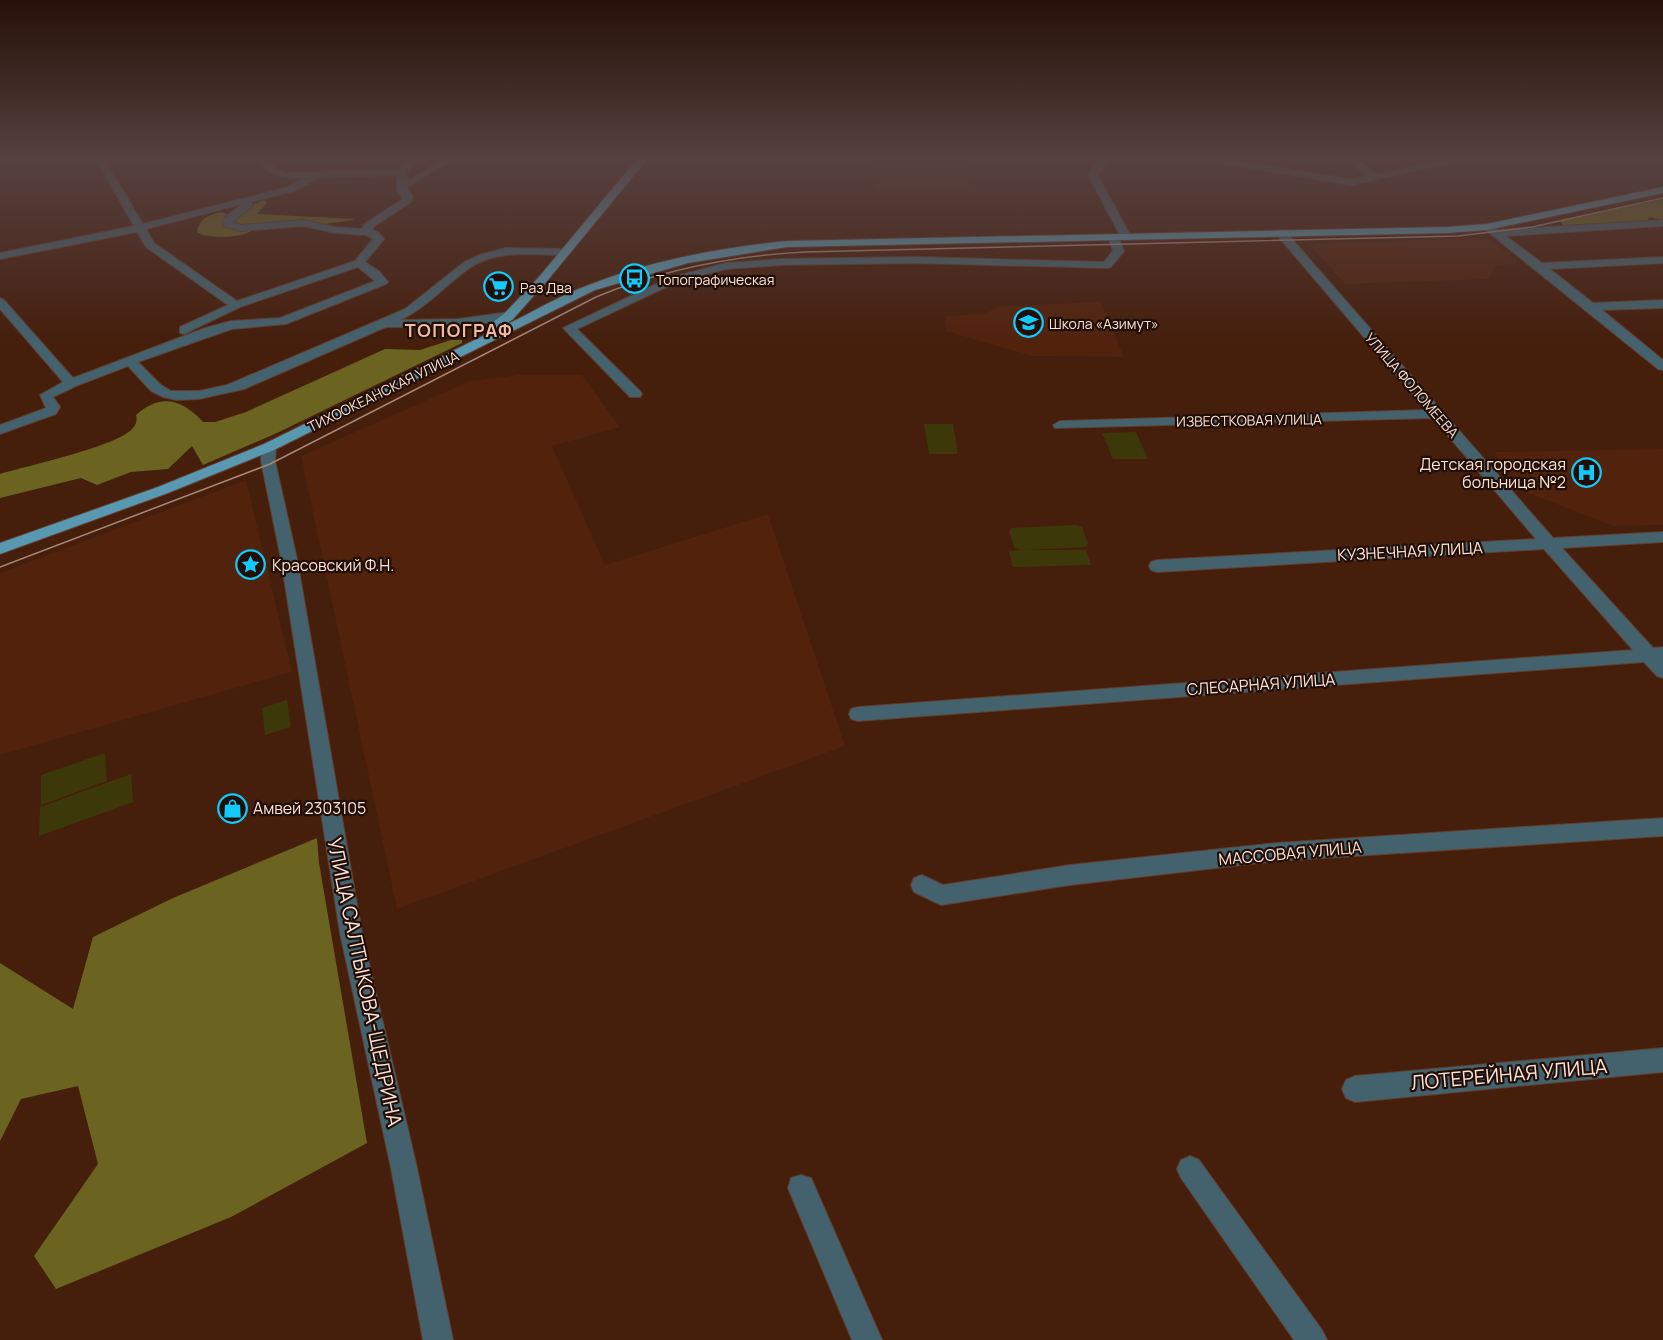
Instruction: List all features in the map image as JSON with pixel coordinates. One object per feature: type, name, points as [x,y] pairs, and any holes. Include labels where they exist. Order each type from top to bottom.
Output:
[{"type":"main road","points":[[463,352],[547,288],[566,252],[593,220]]},
{"type":"main road","name":"ТИХООКЕАНСКАЯ УЛИЦА","points":[[0,549],[163,490],[269,447],[591,288],[662,265],[718,253],[762,247],[1448,230],[1519,220]]},
{"type":"main road","points":[[547,288],[574,293],[591,288]]},
{"type":"street","points":[[134,220],[150,245],[236,305]]},
{"type":"street","points":[[0,256],[172,220]]},
{"type":"street","points":[[156,351],[155,345],[158,342],[236,305],[359,263],[379,239],[367,232],[331,229],[303,223],[240,228],[228,224],[226,221],[228,220]]},
{"type":"street","points":[[367,232],[368,226],[378,220]]},
{"type":"street","points":[[635,394],[569,328],[673,279],[726,266],[782,262],[917,260],[1107,265],[1119,251],[1119,237],[1112,220]]},
{"type":"street","points":[[1498,233],[1663,223]]},
{"type":"street","points":[[1487,226],[1663,366]]},
{"type":"street","name":"УЛИЦА ФОЛОМЕЕВА","points":[[1281,233],[1548,543],[1655,655],[1663,671]]},
{"type":"street","points":[[130,361],[162,393],[185,396],[212,393],[239,386],[386,325],[419,306],[467,265],[483,257],[512,251],[566,252]]},
{"type":"street","points":[[1540,266],[1663,260]]},
{"type":"street","points":[[0,430],[51,411],[53,406],[46,398],[47,395],[71,383],[218,328],[293,318],[382,282],[375,273],[359,263]]},
{"type":"street","points":[[0,302],[71,383]]},
{"type":"street","points":[[1592,308],[1663,304]]},
{"type":"street","points":[[386,325],[458,323],[509,316]]},
{"type":"street","name":"ИЗВЕСТКОВАЯ УЛИЦА","points":[[1060,425],[1437,414]]},
{"type":"street","name":"УЛИЦА САЛТЫКОВА-ЩЕДРИНА","points":[[269,447],[268,461],[289,559],[351,933],[404,1168],[438,1340]]},
{"type":"street","name":"КУЗНЕЧНАЯ УЛИЦА","points":[[1158,566],[1663,537]]},
{"type":"street","name":"СЛЕСАРНАЯ УЛИЦА","points":[[858,714],[1655,655]]},
{"type":"street","name":"МАССОВАЯ УЛИЦА","points":[[922,885],[941,895],[1070,875],[1277,852],[1663,827]]},
{"type":"street","name":"ЛОТЕРЕЙНАЯ УЛИЦА","points":[[1355,1089],[1663,1060]]},
{"type":"street","points":[[1190,1169],[1312,1340]]},
{"type":"street","points":[[801,1188],[867,1340]]},
{"type":"shaded area","points":[[204,220],[225,220],[223,222],[225,225],[251,231],[224,237],[208,236],[197,232]]},
{"type":"shaded area","points":[[231,220],[352,220],[293,226],[242,225],[233,223]]},
{"type":"shaded area","points":[[1648,220],[1647,223],[1563,225],[1560,221]]},
{"type":"shaded area","points":[[1487,238],[1518,263],[1497,265],[1489,279],[1346,284],[1308,244]]},
{"type":"shaded area","name":"Школа «Азимут»","points":[[1101,302],[1124,357],[1032,356],[946,331],[945,316],[984,314],[1001,306]]},
{"type":"shaded area","points":[[451,340],[462,340],[462,343],[277,433],[203,465],[192,446],[168,469],[131,472],[97,485],[81,478],[0,498],[0,474],[110,442],[133,428],[136,415],[154,404],[163,401],[179,404],[203,422],[215,422],[246,412],[385,349],[420,350]]},
{"type":"shaded area","points":[[518,375],[582,375],[620,427],[552,446],[605,565],[768,514],[845,746],[397,909],[301,456],[470,381]]},
{"type":"shaded area","points":[[924,424],[953,424],[958,454],[929,454]]},
{"type":"shaded area","points":[[1136,432],[1148,459],[1113,459],[1102,433]]},
{"type":"shaded area","name":"Детская городская больница №2","points":[[1663,449],[1663,525],[1613,526],[1528,493],[1494,452]]},
{"type":"shaded area","points":[[246,480],[292,672],[0,755],[0,573]]},
{"type":"shaded area","points":[[1076,525],[1082,527],[1088,543],[1086,547],[1025,550],[1086,550],[1091,565],[1013,567],[1009,551],[1021,550],[1014,547],[1009,531],[1012,528]]},
{"type":"shaded area","points":[[287,700],[291,727],[265,735],[262,708]]},
{"type":"shaded area","points":[[105,753],[107,781],[41,805],[41,775]]},
{"type":"shaded area","points":[[131,774],[133,802],[39,836],[40,807]]},
{"type":"shaded area","points":[[317,838],[319,863],[367,1143],[231,1217],[56,1289],[34,1256],[98,1164],[78,1086],[21,1099],[0,1141],[0,963],[73,1009],[93,937],[173,898]]},
{"type":"tram line","points":[[0,567],[270,464],[596,297],[647,279],[699,266],[751,257],[805,252],[1458,236],[1532,227],[1566,220]]},
{"type":"place","name":"Топографическая","points":[[635,279]]},
{"type":"place","name":"Раз Два","points":[[499,287]]},
{"type":"place","name":"Школа «Азимут»","points":[[1028,323]]},
{"type":"place","name":"Детская городская больница №2","points":[[1587,473]]},
{"type":"place","name":"Красовский Ф.Н.","points":[[251,565]]},
{"type":"place","name":"Амвей 2303105","points":[[232,808]]},
{"type":"district","name":"ТОПОГРАФ","points":[[459,330]]}]
